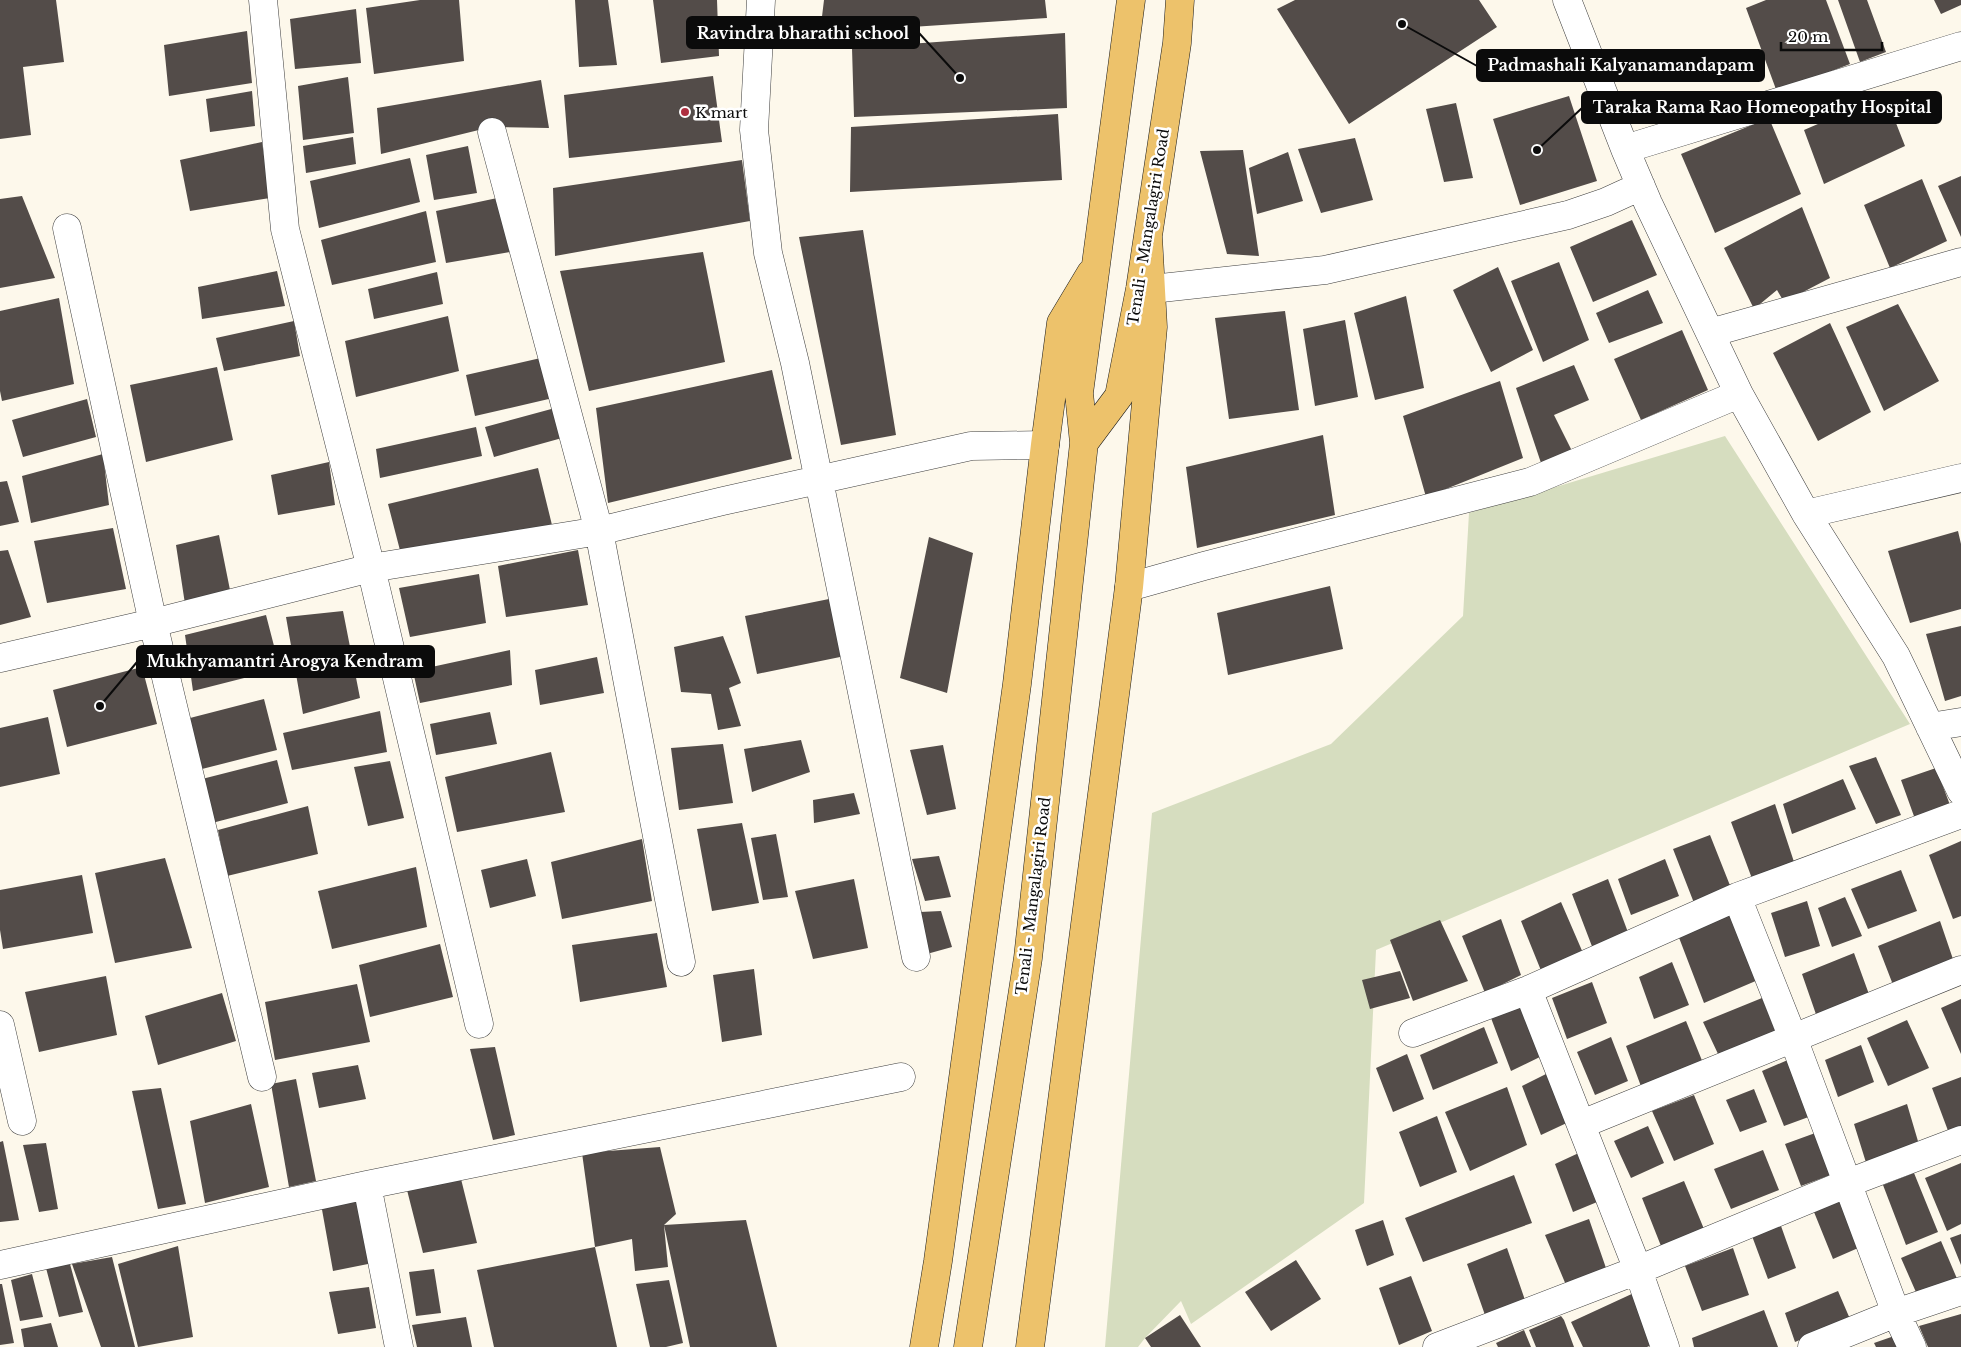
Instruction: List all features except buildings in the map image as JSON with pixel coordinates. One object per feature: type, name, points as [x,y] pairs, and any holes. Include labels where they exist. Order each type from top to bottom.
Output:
[{"type":"main road","name":"Tenali - Mangalagiri Road","points":[[968,1347],[1028,958],[1084,443],[1080,393],[1131,0]]},
{"type":"main road","name":"Tenali - Mangalagiri Road","points":[[1084,443],[1119,396],[1140,289],[1177,43],[1180,0]]},
{"type":"main road","points":[[1030,1347],[1128,587],[1153,327],[1148,236]]},
{"type":"main road","points":[[924,1347],[938,1261],[1015,704],[1061,324],[1098,261]]},
{"type":"street","points":[[263,0],[284,229],[371,568],[479,1024]]},
{"type":"street","points":[[761,0],[754,130],[768,253],[795,363],[916,957]]},
{"type":"street","points":[[1567,0],[1641,186],[1739,394],[1806,514],[1896,656],[1961,791]]},
{"type":"street","points":[[1625,149],[1961,46]]},
{"type":"street","points":[[492,132],[599,531],[681,962]]},
{"type":"street","points":[[1152,289],[1326,270],[1568,215],[1606,202],[1641,186]]},
{"type":"street","points":[[67,228],[153,623],[262,1078]]},
{"type":"street","points":[[1710,333],[1961,262]]},
{"type":"street","points":[[1128,587],[1530,482],[1739,394]]},
{"type":"street","points":[[0,658],[153,623],[371,568],[599,531],[971,446],[1045,445]]},
{"type":"street","points":[[1806,514],[1961,478]]},
{"type":"street","points":[[1930,727],[1961,722]]},
{"type":"street","points":[[1413,1033],[1528,990],[1737,897],[1961,814]]},
{"type":"street","points":[[1737,897],[1793,1038],[1896,1312],[1912,1347]]},
{"type":"street","points":[[1582,1124],[1961,970]]},
{"type":"street","points":[[1528,990],[1638,1270],[1664,1347]]},
{"type":"street","points":[[0,1026],[22,1120]]},
{"type":"street","points":[[0,1265],[367,1185],[901,1077]]},
{"type":"street","points":[[1437,1347],[1638,1270],[1848,1183],[1961,1140]]},
{"type":"street","points":[[367,1185],[399,1347]]},
{"type":"street","points":[[1812,1347],[1896,1312],[1961,1291]]},
{"type":"green space","points":[[1725,436],[1910,724],[1376,950],[1364,1203],[1191,1324],[1181,1301],[1138,1347],[1105,1347],[1152,813],[1331,744],[1463,616],[1469,513]]},
{"type":"place","name":"Padmashali Kalyanamandapam","points":[[1402,24]]},
{"type":"place","name":"Ravindra bharathi school","points":[[960,78]]},
{"type":"place","name":"K mart","points":[[685,112]]},
{"type":"place","name":"Taraka Rama Rao Homeopathy Hospital","points":[[1537,150]]},
{"type":"place","name":"Mukhyamantri Arogya Kendram","points":[[100,706]]}]
